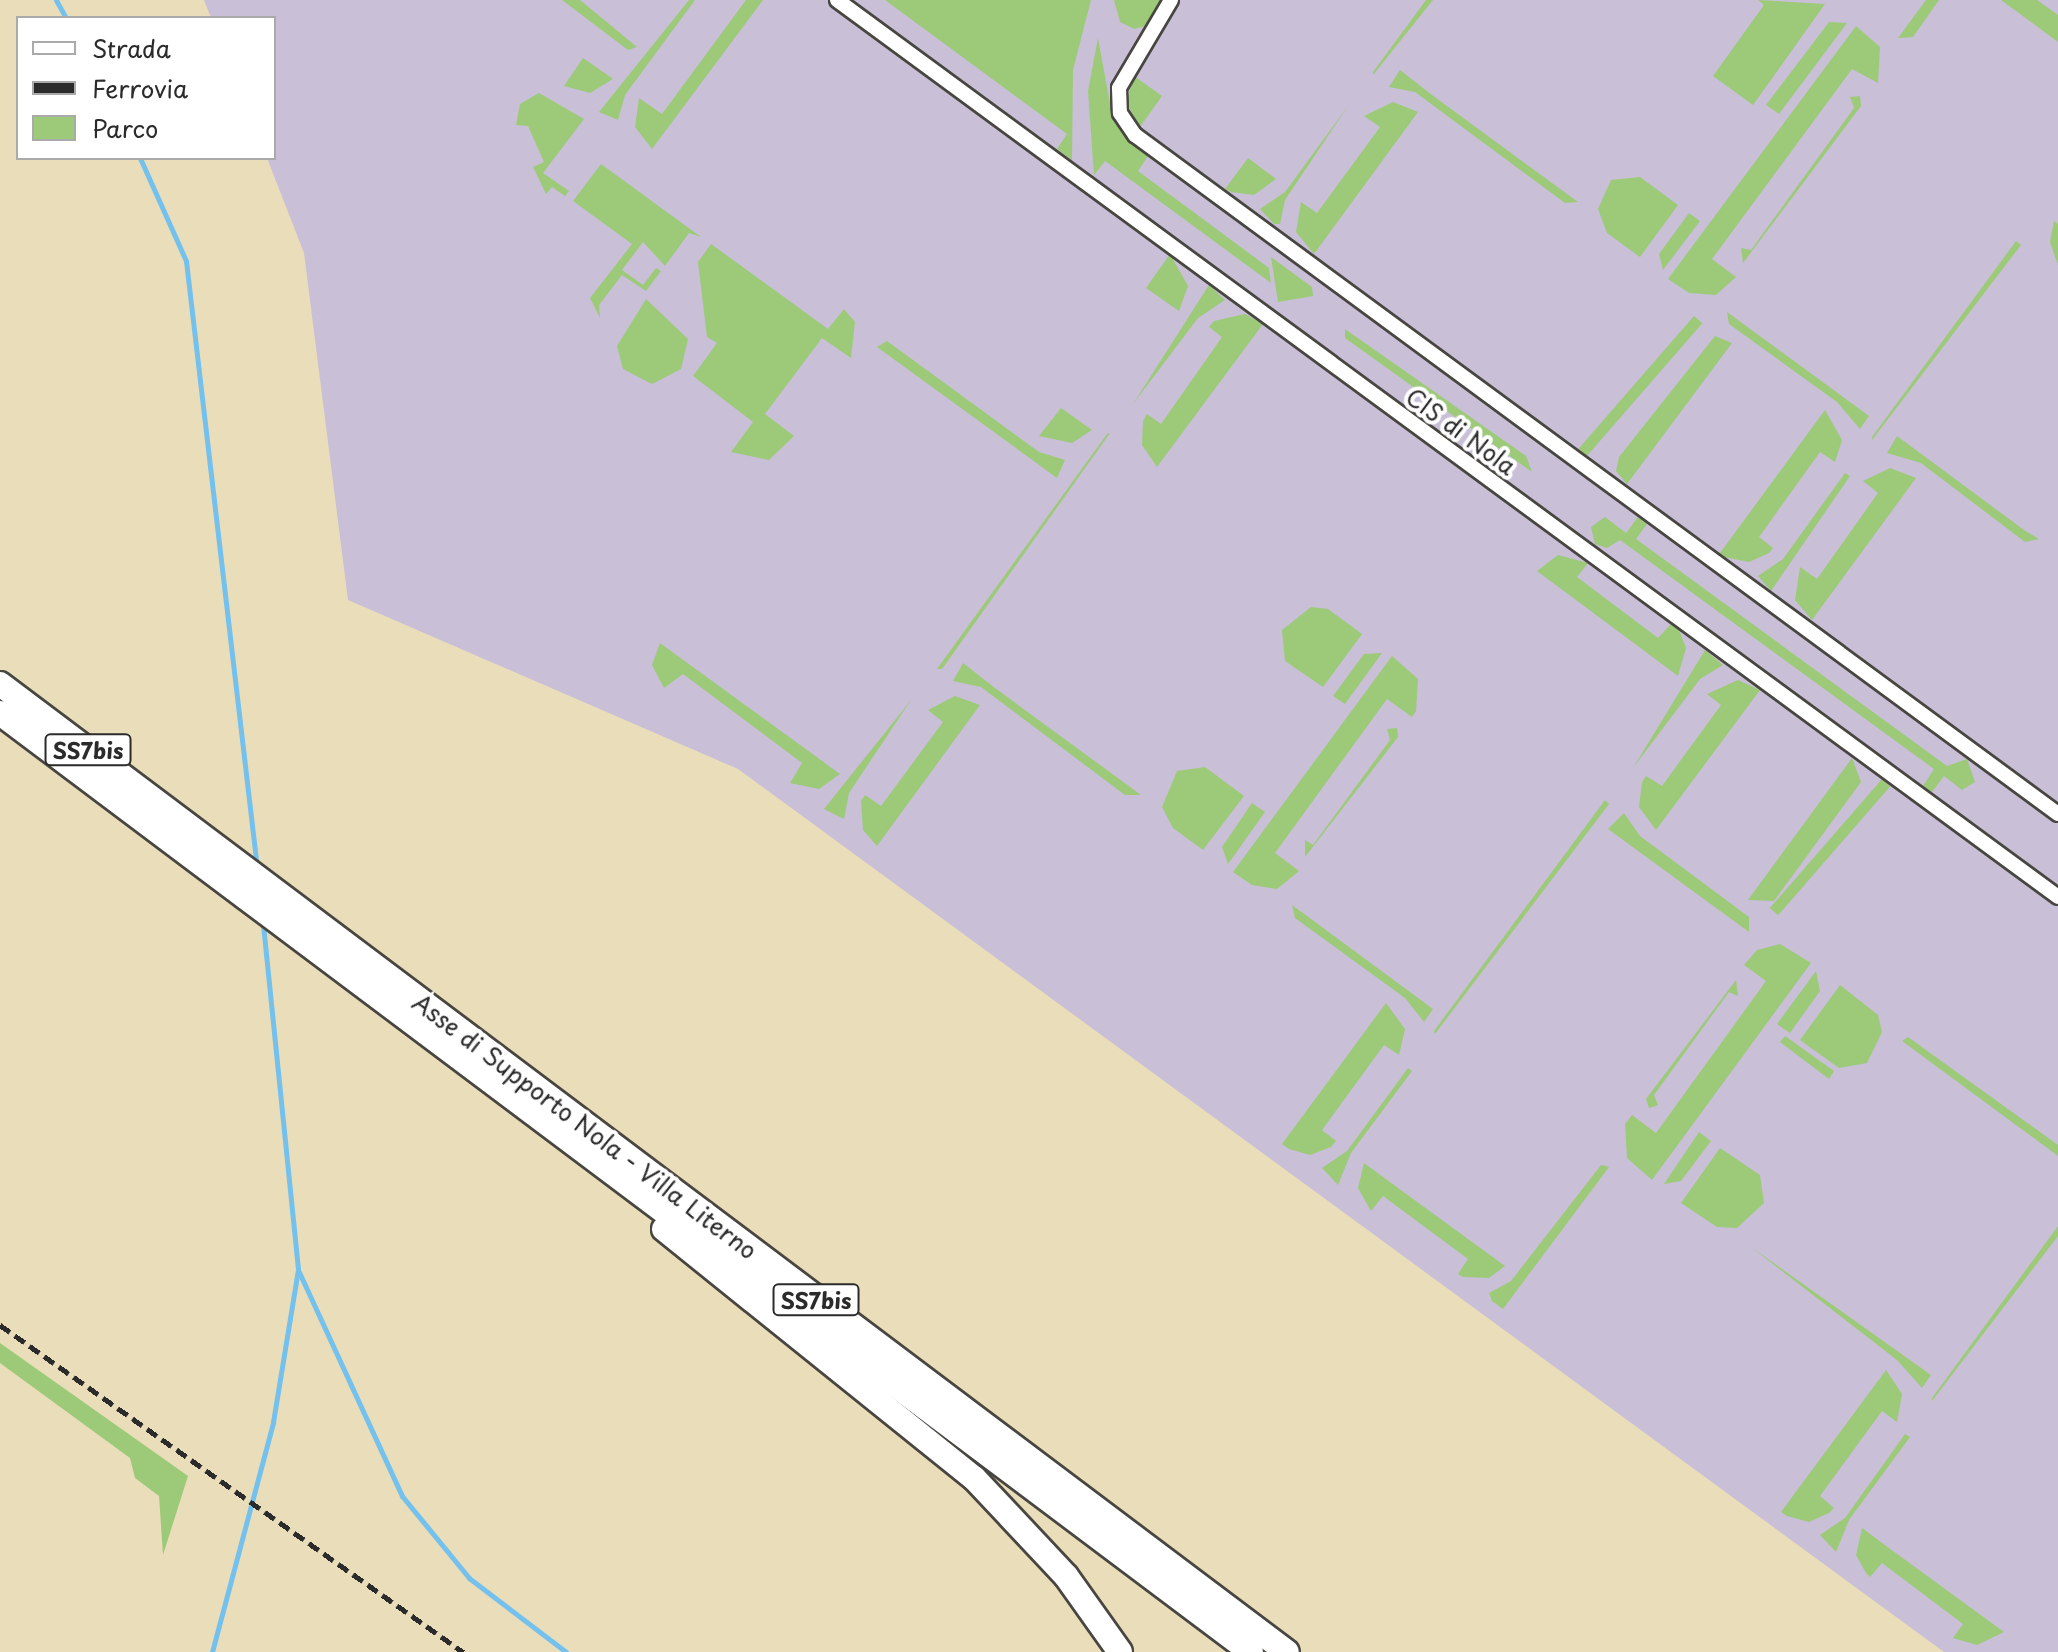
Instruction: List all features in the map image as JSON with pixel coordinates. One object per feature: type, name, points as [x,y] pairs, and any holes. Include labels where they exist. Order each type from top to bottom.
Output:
[{"type":"highway","name":"Asse di Supporto Nola - Villa Literno","points":[[0,684],[1287,1652]]},
{"type":"highway","name":"Asse di Supporto Nola - Villa Literno","points":[[0,713],[1251,1652]]},
{"type":"highway","points":[[546,1123],[691,1253],[974,1478],[1057,1565],[1120,1652]]},
{"type":"street","name":"CIS di Nola","points":[[837,0],[2058,897]]},
{"type":"street","name":"CIS di Nola","points":[[1171,0],[1119,88],[1120,113],[1135,135],[2058,814]]},
{"type":"shaded area","points":[[204,0],[2058,0],[2058,1652],[1944,1652],[738,769],[348,600],[304,253],[268,160],[276,160],[276,16],[210,16]]},
{"type":"green space","points":[[562,0],[580,0],[637,47],[628,50]]},
{"type":"green space","points":[[689,0],[695,0],[625,95],[618,120],[599,112]]},
{"type":"green space","points":[[746,0],[763,0],[652,149],[635,127],[639,98],[662,114]]},
{"type":"green space","points":[[885,0],[1091,0],[1073,70],[1072,160],[1057,149],[1067,134]]},
{"type":"green space","points":[[1114,0],[1160,0],[1161,5],[1150,25],[1134,29],[1120,22]]},
{"type":"green space","points":[[1426,0],[1433,0],[1373,75],[1373,72]]},
{"type":"green space","points":[[1758,0],[1825,4],[1753,105],[1713,76],[1764,5]]},
{"type":"green space","points":[[1926,0],[1939,0],[1913,37],[1898,38]]},
{"type":"green space","points":[[2001,0],[2037,0],[2058,15],[2058,42]]},
{"type":"green space","points":[[1829,22],[1847,23],[1779,114],[1766,105]]},
{"type":"green space","points":[[1856,26],[1880,47],[1878,83],[1852,69],[1712,259],[1736,277],[1716,295],[1689,293],[1668,279]]},
{"type":"green space","points":[[1098,38],[1113,120],[1148,156],[1138,171],[1269,268],[1271,283],[1105,161],[1094,175],[1088,91]]},
{"type":"green space","points":[[583,58],[613,79],[590,93],[564,86]]},
{"type":"green space","points":[[1400,70],[1578,202],[1565,203],[1415,92],[1389,87]]},
{"type":"green space","points":[[1134,76],[1162,96],[1140,127],[1126,102]]},
{"type":"green space","points":[[539,93],[584,119],[543,173],[569,191],[565,196],[552,187],[546,194],[533,167],[544,162],[528,126],[516,125],[520,104]]},
{"type":"green space","points":[[1860,96],[1861,106],[1743,263],[1741,248],[1751,250],[1854,108],[1850,97]]},
{"type":"green space","points":[[1393,102],[1418,112],[1314,254],[1296,232],[1301,202],[1317,213],[1380,127],[1364,116]]},
{"type":"green space","points":[[1348,106],[1285,200],[1280,224],[1274,224],[1260,209],[1285,192]]},
{"type":"green space","points":[[1248,158],[1276,179],[1254,195],[1225,189]]},
{"type":"green space","points":[[601,164],[701,237],[689,233],[665,266],[643,242],[622,270],[643,285],[656,268],[661,271],[646,291],[622,275],[599,305],[600,318],[590,298],[632,244],[573,201]]},
{"type":"green space","points":[[1640,177],[1678,205],[1640,257],[1607,233],[1598,209],[1611,180]]},
{"type":"green space","points":[[1689,213],[1700,221],[1663,270],[1659,254]]},
{"type":"green space","points":[[2054,221],[2058,224],[2058,265],[2050,242]]},
{"type":"green space","points":[[2016,241],[2021,245],[1872,440],[1872,437]]},
{"type":"green space","points":[[711,244],[828,329],[844,309],[855,322],[851,358],[822,338],[765,414],[794,436],[769,460],[731,452],[753,422],[693,376],[717,343],[707,337],[698,262]]},
{"type":"green space","points":[[1170,254],[1188,286],[1179,311],[1146,288]]},
{"type":"green space","points":[[1271,257],[1312,287],[1313,296],[1278,302]]},
{"type":"green space","points":[[1209,285],[1225,300],[1198,318],[1133,404]]},
{"type":"green space","points":[[646,299],[688,339],[681,369],[652,384],[623,369],[617,346]]},
{"type":"green space","points":[[1727,312],[1869,416],[1860,429],[1837,402],[1729,324]]},
{"type":"green space","points":[[1245,314],[1263,324],[1157,467],[1142,445],[1143,421],[1147,414],[1161,424],[1222,337],[1209,327],[1214,321]]},
{"type":"green space","points":[[1694,316],[1702,323],[1587,456],[1579,449]]},
{"type":"green space","points":[[1345,329],[1526,456],[1532,472],[1345,338]]},
{"type":"green space","points":[[1715,336],[1732,343],[1627,484],[1616,471],[1619,457]]},
{"type":"green space","points":[[887,341],[1039,452],[1065,460],[1057,478],[877,347]]},
{"type":"green space","points":[[1061,408],[1092,430],[1072,443],[1039,436]]},
{"type":"green space","points":[[1825,410],[1842,440],[1835,462],[1820,452],[1759,537],[1773,548],[1769,553],[1749,562],[1724,557],[1720,553]]},
{"type":"green space","points":[[1110,433],[942,669],[937,669],[1107,434]]},
{"type":"green space","points":[[1897,436],[2039,539],[2025,542],[1921,463],[1887,453]]},
{"type":"green space","points":[[1890,468],[1916,478],[1812,620],[1795,600],[1800,567],[1817,579],[1878,493],[1863,481]]},
{"type":"green space","points":[[1845,473],[1850,476],[1771,591],[1758,576],[1783,559]]},
{"type":"green space","points":[[1605,517],[1626,533],[1638,517],[1647,524],[1636,539],[1947,766],[1967,759],[1975,782],[1962,790],[1944,776],[1932,792],[1923,786],[1934,769],[1620,540],[1607,548],[1595,544],[1591,527]]},
{"type":"green space","points":[[1558,555],[1588,563],[1577,577],[1658,638],[1671,624],[1679,630],[1686,648],[1678,676],[1537,571]]},
{"type":"green space","points":[[1311,607],[1328,609],[1362,634],[1323,687],[1285,661],[1282,630]]},
{"type":"green space","points":[[660,643],[840,774],[819,789],[790,783],[802,763],[683,674],[664,688],[652,665]]},
{"type":"green space","points":[[1705,650],[1723,665],[1700,679],[1633,768]]},
{"type":"green space","points":[[1382,653],[1345,704],[1333,696],[1364,654]]},
{"type":"green space","points":[[1392,656],[1418,679],[1416,711],[1412,717],[1387,699],[1275,853],[1299,871],[1277,889],[1252,885],[1233,872]]},
{"type":"green space","points":[[963,663],[1141,795],[1125,795],[981,687],[953,681]]},
{"type":"green space","points":[[1738,680],[1760,690],[1656,830],[1639,807],[1642,782],[1646,776],[1662,786],[1721,705],[1707,694]]},
{"type":"green space","points":[[955,696],[980,705],[877,846],[863,830],[861,801],[865,795],[881,806],[943,722],[928,710]]},
{"type":"green space","points":[[911,700],[849,793],[844,819],[824,809]]},
{"type":"green space","points":[[1397,728],[1398,737],[1305,857],[1305,840],[1313,845],[1390,740],[1387,729]]},
{"type":"green space","points":[[1852,758],[1861,782],[1774,901],[1748,900]]},
{"type":"green space","points":[[1205,767],[1244,796],[1203,850],[1173,828],[1162,807],[1177,771]]},
{"type":"green space","points":[[1882,779],[1890,786],[1778,915],[1770,908]]},
{"type":"green space","points":[[1605,800],[1609,804],[1435,1034],[1434,1031]]},
{"type":"green space","points":[[1252,803],[1265,812],[1228,864],[1222,847]]},
{"type":"green space","points":[[1624,813],[1640,836],[1749,917],[1749,932],[1608,829]]},
{"type":"green space","points":[[1292,905],[1433,1009],[1424,1022],[1405,998],[1295,918]]},
{"type":"green space","points":[[1780,944],[1811,963],[1652,1180],[1627,1158],[1625,1124],[1632,1115],[1656,1133],[1766,981],[1744,965],[1757,950]]},
{"type":"green space","points":[[1816,971],[1820,991],[1790,1033],[1777,1024]]},
{"type":"green space","points":[[1736,980],[1738,996],[1729,992],[1654,1095],[1658,1105],[1649,1108],[1646,1099]]},
{"type":"green space","points":[[1840,985],[1878,1015],[1882,1032],[1867,1063],[1839,1068],[1800,1040]]},
{"type":"green space","points":[[1386,1003],[1405,1029],[1399,1055],[1384,1045],[1322,1130],[1336,1141],[1331,1147],[1310,1155],[1289,1149],[1282,1144]]},
{"type":"green space","points":[[1785,1036],[1834,1071],[1829,1079],[1780,1042]]},
{"type":"green space","points":[[1908,1037],[2058,1145],[2058,1156],[1902,1041]]},
{"type":"green space","points":[[1408,1068],[1412,1071],[1351,1153],[1338,1185],[1322,1168],[1347,1151]]},
{"type":"green space","points":[[1699,1132],[1711,1141],[1681,1181],[1664,1184]]},
{"type":"green space","points":[[1720,1148],[1760,1175],[1764,1203],[1737,1228],[1717,1227],[1681,1203]]},
{"type":"green space","points":[[1364,1163],[1505,1266],[1489,1278],[1463,1277],[1458,1274],[1468,1259],[1383,1196],[1371,1211],[1358,1188]]},
{"type":"green space","points":[[1601,1165],[1609,1167],[1503,1309],[1492,1301],[1489,1293],[1511,1281]]},
{"type":"green space","points":[[2058,1226],[2058,1236],[1932,1401],[1932,1398]]},
{"type":"green space","points":[[1751,1247],[1931,1375],[1922,1388],[1897,1360]]},
{"type":"green space","points":[[0,1343],[188,1476],[163,1555],[159,1496],[135,1478],[130,1458],[0,1363]]},
{"type":"green space","points":[[1886,1370],[1902,1394],[1897,1422],[1882,1411],[1820,1496],[1834,1508],[1809,1522],[1781,1512]]},
{"type":"green space","points":[[1905,1434],[1910,1437],[1849,1520],[1836,1552],[1820,1535],[1845,1518]]},
{"type":"green space","points":[[1862,1528],[2004,1632],[1977,1645],[1953,1638],[1963,1624],[1882,1563],[1870,1577],[1866,1573],[1856,1555]]},
{"type":"waterway","points":[[56,0],[65,16]]},
{"type":"waterway","points":[[141,160],[186,261],[257,868]]},
{"type":"waterway","points":[[212,1652],[273,1422],[298,1269],[263,922]]},
{"type":"waterway","points":[[299,1272],[402,1496],[469,1578],[566,1652]]},
{"type":"railway","points":[[0,1325],[463,1652]]}]
